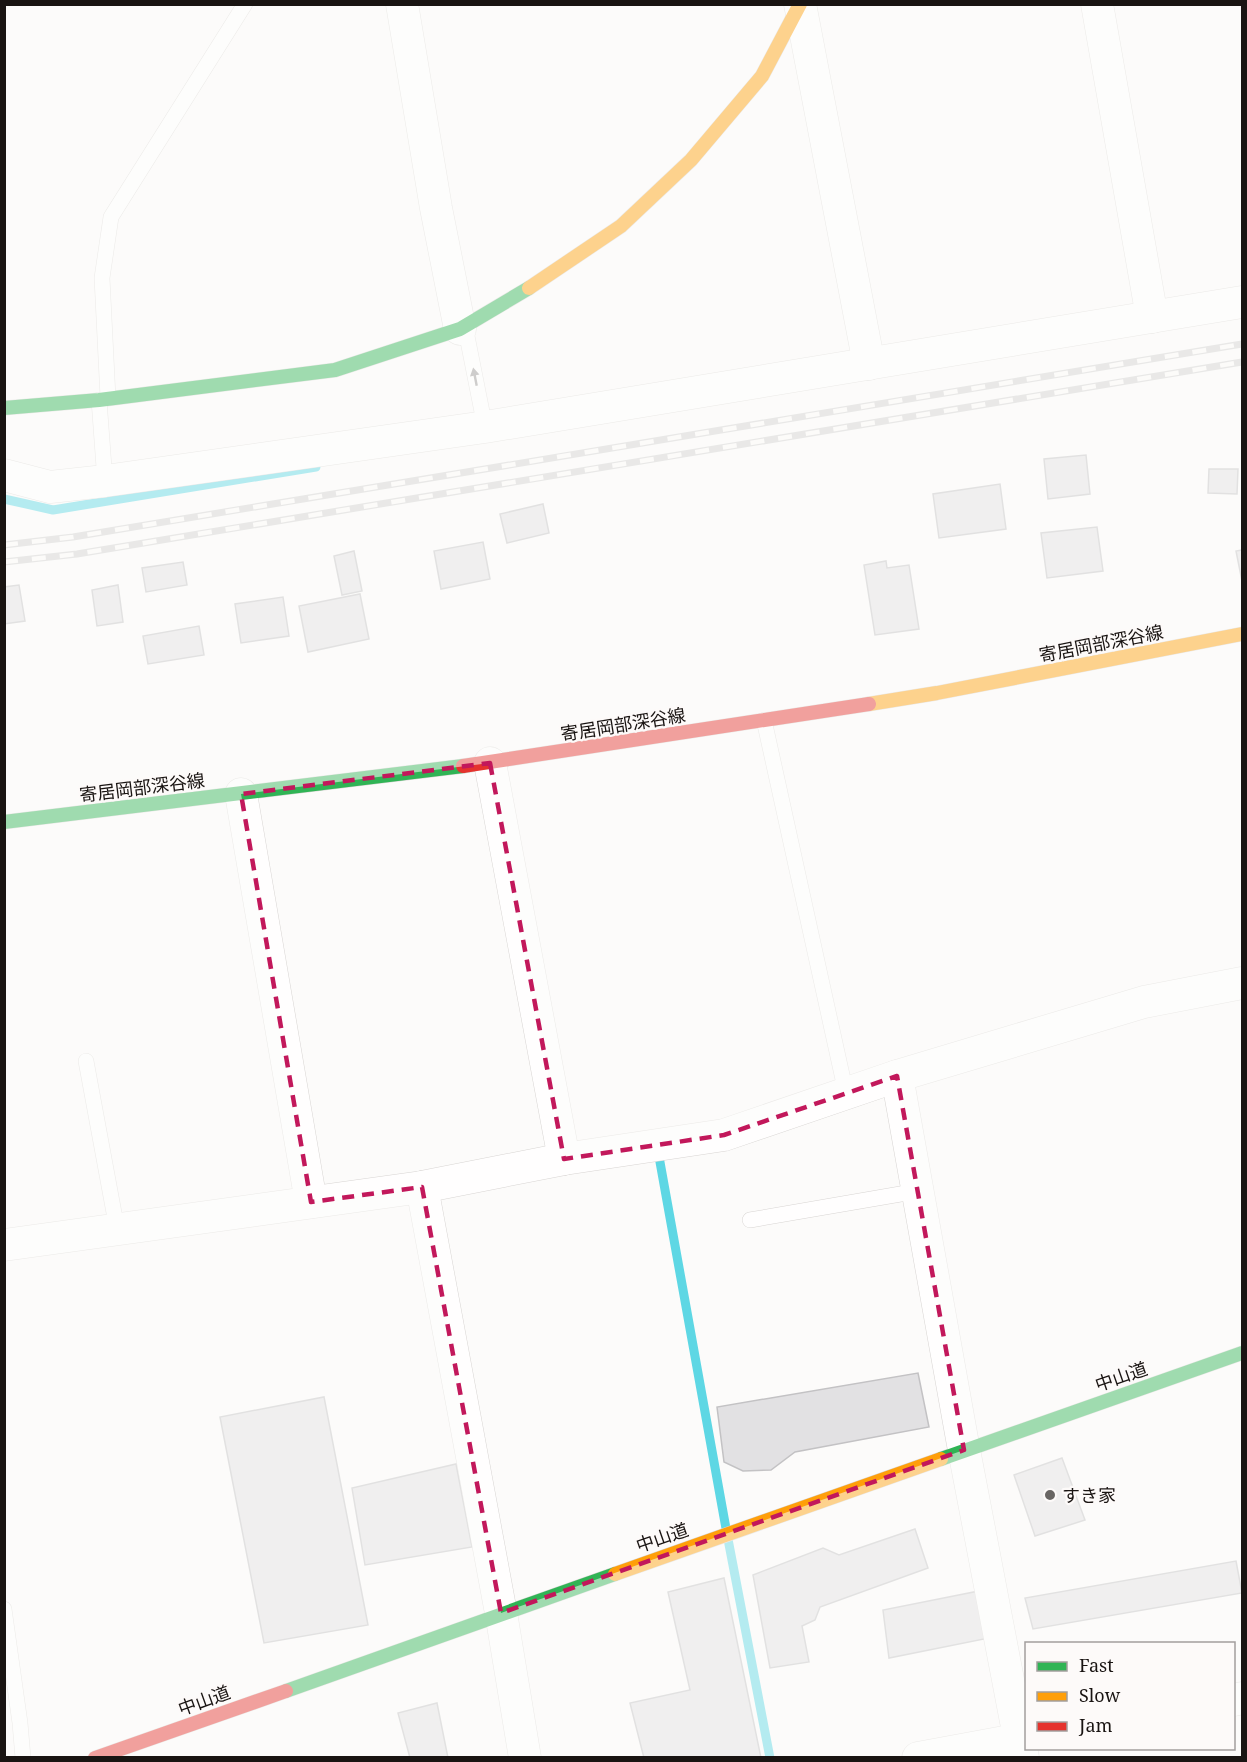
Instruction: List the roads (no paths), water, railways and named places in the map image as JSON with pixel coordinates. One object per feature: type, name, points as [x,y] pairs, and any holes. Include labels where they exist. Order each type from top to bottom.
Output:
[{"type":"main road","points":[[4,408],[104,399],[335,370],[463,328],[516,297],[621,226],[684,168],[762,76],[800,4]]},
{"type":"main road","name":"寄居岡部深谷線","points":[[4,822],[490,763],[937,693],[1242,634]]},
{"type":"main road","name":"中山道","points":[[95,1758],[1242,1353]]},
{"type":"street","points":[[402,4],[436,208],[463,328]]},
{"type":"street","points":[[800,4],[869,364]]},
{"type":"street","points":[[1097,4],[1152,317]]},
{"type":"street","points":[[4,475],[50,486],[105,481],[485,427],[1242,302]]},
{"type":"street","points":[[490,763],[564,1159]]},
{"type":"street","points":[[241,794],[311,1202]]},
{"type":"street","points":[[4,1245],[422,1187],[564,1159],[724,1135],[897,1076],[1144,1002],[1242,983]]},
{"type":"street","points":[[897,1076],[964,1450],[1023,1745],[918,1758]]},
{"type":"street","points":[[422,1187],[501,1613],[525,1758]]},
{"type":"lane","points":[[105,481],[102,278],[111,218],[244,4]]},
{"type":"lane","points":[[463,328],[485,427]]},
{"type":"lane","points":[[764,720],[846,1094]]},
{"type":"lane","points":[[86,1061],[117,1229]]},
{"type":"lane","points":[[750,1220],[918,1191]]},
{"type":"lane","points":[[4,1609],[23,1758]]},
{"type":"waterway","points":[[4,499],[53,510],[316,467]]},
{"type":"waterway","points":[[658,1151],[770,1758]]},
{"type":"railway","points":[[4,545],[73,537],[1242,344]]},
{"type":"railway","points":[[4,562],[77,554],[1242,362]]},
{"type":"place","name":"すき家","points":[[1050,1495]]}]
